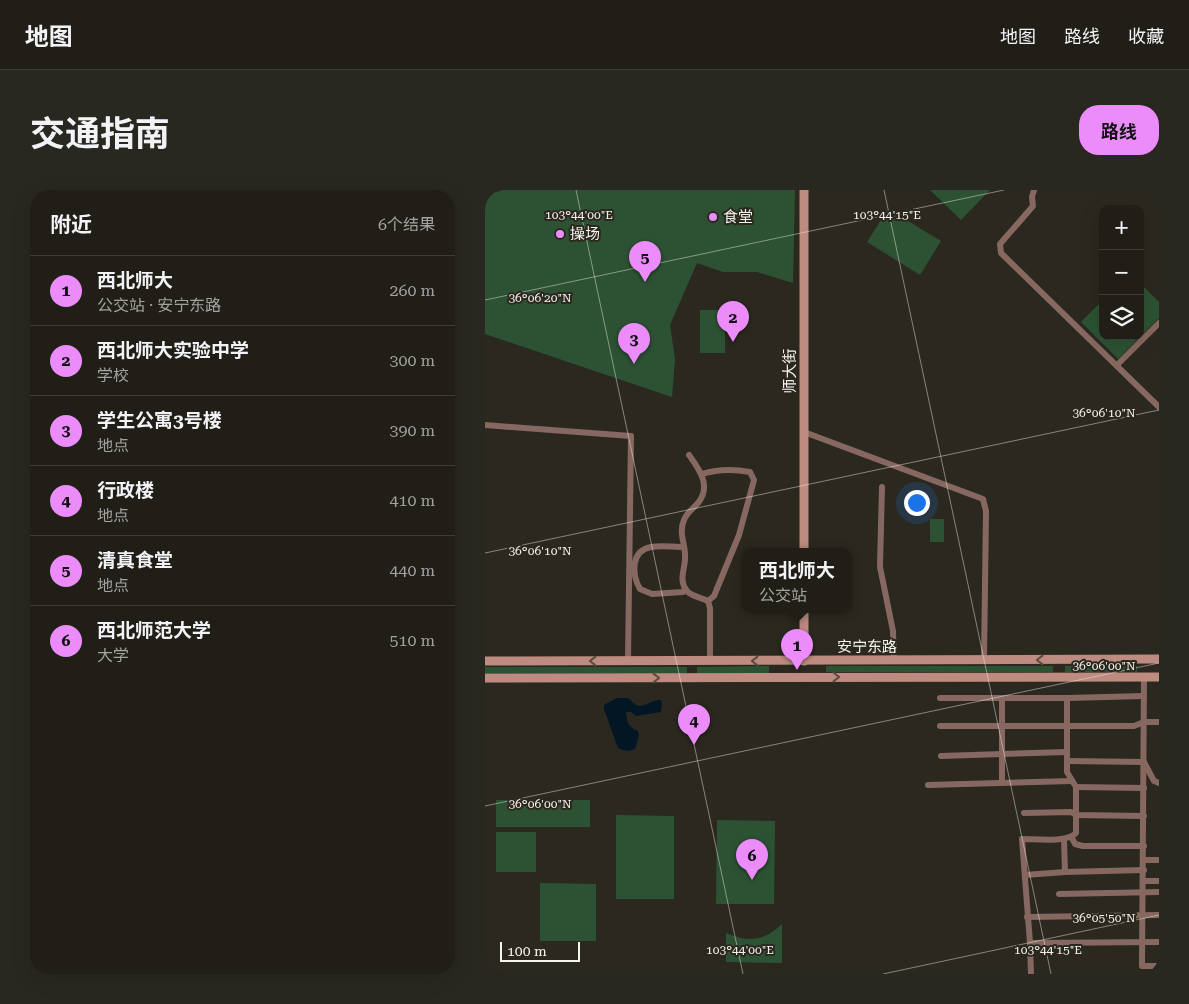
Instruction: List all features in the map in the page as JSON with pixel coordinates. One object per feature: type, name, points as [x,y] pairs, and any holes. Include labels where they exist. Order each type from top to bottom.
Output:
[{"type":"main road","name":"师大街","points":[[804,190],[804,548]]},
{"type":"main road","points":[[804,613],[804,661]]},
{"type":"main road","name":"安宁东路","points":[[485,661],[1159,659]]},
{"type":"main road","points":[[542,661],[542,678]]},
{"type":"main road","name":"安宁东路","points":[[485,678],[1159,677]]},
{"type":"street","points":[[1034,190],[1033,206],[1000,244],[1001,253],[1159,407]]},
{"type":"street","points":[[1117,365],[1159,323]]},
{"type":"street","points":[[485,425],[631,436],[628,661]]},
{"type":"street","points":[[804,432],[983,499],[986,511],[985,660]]},
{"type":"street","points":[[689,455],[702,474],[704,488],[703,496],[687,512],[683,522],[681,534],[685,560],[682,578],[685,589],[689,594],[708,601]]},
{"type":"street","points":[[702,474],[715,470],[742,471],[753,474],[739,536],[714,596],[708,601]]},
{"type":"street","points":[[881,487],[879,567],[893,631],[894,660]]},
{"type":"street","points":[[683,547],[650,547],[640,552],[634,564],[635,579],[640,589],[652,594],[683,592],[685,589]]},
{"type":"street","points":[[708,601],[710,608],[710,661]]},
{"type":"street","points":[[1144,676],[1142,966],[1159,966]]},
{"type":"street","points":[[940,698],[1144,696]]},
{"type":"street","points":[[1002,698],[1002,782]]},
{"type":"street","points":[[1031,974],[1022,839],[1064,839],[1072,838],[1076,833],[1076,787],[1067,772],[1067,698]]},
{"type":"street","points":[[940,726],[1134,726],[1144,722],[1159,722]]},
{"type":"street","points":[[941,756],[1067,752]]},
{"type":"street","points":[[1067,761],[1144,762]]},
{"type":"street","points":[[1144,762],[1154,781],[1159,783]]},
{"type":"street","points":[[928,784],[1072,781]]},
{"type":"street","points":[[1076,787],[1144,788]]},
{"type":"street","points":[[1024,813],[1071,812],[1076,815],[1144,816]]},
{"type":"street","points":[[1072,838],[1075,844],[1083,846],[1144,846]]},
{"type":"street","points":[[1064,839],[1065,872]]},
{"type":"street","points":[[1144,860],[1159,860]]},
{"type":"street","points":[[1025,875],[1143,870]]},
{"type":"street","points":[[1143,881],[1159,881]]},
{"type":"street","points":[[1059,894],[1159,892]]},
{"type":"street","points":[[1027,917],[1159,915]]},
{"type":"street","points":[[1030,943],[1159,942]]},
{"type":"green space","points":[[485,190],[795,190],[793,283],[757,272],[723,272],[697,263],[670,325],[675,359],[672,397],[485,334]]},
{"type":"green space","points":[[930,190],[990,190],[961,220]]},
{"type":"green space","points":[[888,209],[941,241],[920,275],[867,242]]},
{"type":"green space","points":[[1144,287],[1159,302],[1159,318],[1144,333]]},
{"type":"green space","points":[[1099,304],[1099,340],[1081,322]]},
{"type":"green space","points":[[700,310],[725,310],[725,353],[700,353]]},
{"type":"green space","points":[[1099,340],[1137,340],[1118,359]]},
{"type":"green space","points":[[930,519],[944,519],[944,542],[930,542]]},
{"type":"green space","points":[[769,666],[769,673],[697,673],[697,667]]},
{"type":"green space","points":[[826,666],[1053,666],[1053,672],[826,672]]},
{"type":"green space","points":[[1065,666],[1137,666],[1137,672],[1065,672]]},
{"type":"green space","points":[[485,667],[687,667],[687,673],[485,673]]},
{"type":"green space","points":[[496,800],[590,800],[590,827],[496,827]]},
{"type":"green space","points":[[616,815],[674,816],[674,899],[616,899]]},
{"type":"green space","points":[[717,820],[775,821],[774,904],[716,904]]},
{"type":"green space","points":[[496,832],[536,832],[536,872],[496,872]]},
{"type":"green space","points":[[540,883],[596,884],[596,941],[540,941]]},
{"type":"green space","points":[[782,924],[782,963],[726,962],[726,933],[742,938],[756,939],[769,934]]},
{"type":"water","points":[[617,698],[628,698],[638,706],[657,700],[660,700],[662,703],[661,712],[636,716],[631,712],[626,712],[629,724],[638,731],[639,735],[633,750],[626,751],[618,748],[604,709],[604,705]]},
{"type":"place","name":"食堂","points":[[713,217]]},
{"type":"place","name":"操场","points":[[560,234]]},
{"type":"place","name":"清真食堂","points":[[645,282]]},
{"type":"place","name":"西北师大实验中学","points":[[733,342]]},
{"type":"place","name":"学生公寓3号楼","points":[[634,364]]},
{"type":"place","name":"西北师大","points":[[797,670]]},
{"type":"place","name":"行政楼","points":[[694,745]]},
{"type":"place","name":"西北师范大学","points":[[752,880]]}]
